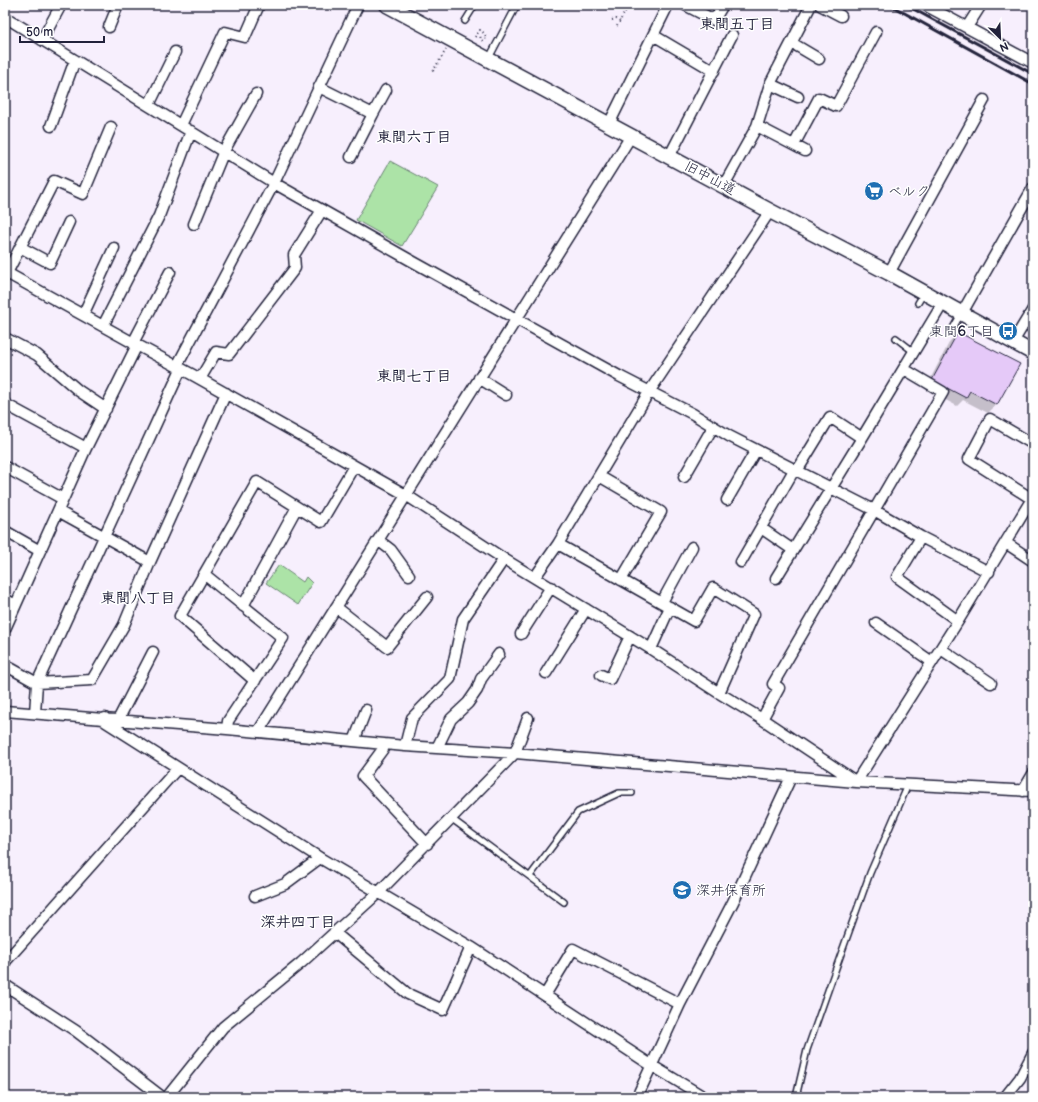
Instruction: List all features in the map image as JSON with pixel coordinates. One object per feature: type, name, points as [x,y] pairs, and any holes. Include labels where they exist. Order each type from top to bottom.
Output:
[{"type":"main road","name":"旧中山道","points":[[387,5],[770,211],[889,273],[922,298],[943,303],[1033,353]]},
{"type":"street","points":[[42,40],[61,5]]},
{"type":"street","points":[[109,27],[118,5]]},
{"type":"street","points":[[181,125],[225,32],[245,36],[259,5]]},
{"type":"street","points":[[36,713],[37,683],[179,367],[274,183],[358,5]]},
{"type":"street","points":[[609,124],[668,5]]},
{"type":"street","points":[[685,5],[714,20],[723,5]]},
{"type":"street","points":[[724,185],[757,126],[770,84],[811,5]]},
{"type":"street","points":[[820,5],[841,16]]},
{"type":"street","points":[[925,5],[1033,63]]},
{"type":"street","points":[[967,27],[981,5]]},
{"type":"street","points":[[5,18],[192,131],[274,183],[516,319],[756,450],[874,510],[921,537],[989,572]]},
{"type":"street","points":[[794,145],[819,98],[836,106],[876,32]]},
{"type":"street","points":[[653,35],[714,71]]},
{"type":"street","points":[[670,157],[732,35]]},
{"type":"street","points":[[792,43],[819,59]]},
{"type":"street","points":[[149,105],[175,52]]},
{"type":"street","points":[[51,126],[75,60]]},
{"type":"street","points":[[770,84],[798,97]]},
{"type":"street","points":[[320,87],[373,114]]},
{"type":"street","points":[[351,157],[386,90]]},
{"type":"street","points":[[194,224],[224,151],[256,94]]},
{"type":"street","points":[[889,273],[984,100]]},
{"type":"street","points":[[757,126],[805,151]]},
{"type":"street","points":[[111,127],[83,194],[54,181],[6,272],[226,393],[406,495],[504,559],[652,649],[762,719],[856,782]]},
{"type":"street","points":[[103,326],[159,216],[192,131]]},
{"type":"street","points":[[258,732],[631,136]]},
{"type":"street","points":[[962,313],[1033,188]]},
{"type":"street","points":[[200,379],[216,352],[229,354],[295,268],[294,255],[322,210]]},
{"type":"street","points":[[535,577],[558,544],[650,392],[770,211]]},
{"type":"street","points":[[20,247],[50,263],[69,222]]},
{"type":"street","points":[[83,315],[114,248]]},
{"type":"street","points":[[5,629],[86,448],[170,272]]},
{"type":"street","points":[[776,578],[943,303]]},
{"type":"street","points":[[1013,342],[1033,309]]},
{"type":"street","points":[[5,338],[37,355],[79,391],[106,408]]},
{"type":"street","points":[[762,719],[779,688],[773,684],[943,392],[904,368]]},
{"type":"street","points":[[479,378],[506,395]]},
{"type":"street","points":[[5,665],[37,683],[92,680],[124,625],[150,562],[226,393]]},
{"type":"street","points":[[5,404],[86,448]]},
{"type":"street","points":[[741,562],[796,470],[830,417],[862,438]]},
{"type":"street","points":[[856,782],[989,572],[1033,498],[969,459],[990,419],[1033,444]]},
{"type":"street","points":[[684,477],[713,426]]},
{"type":"street","points":[[727,500],[756,450]]},
{"type":"street","points":[[255,681],[180,616],[257,482],[321,522],[354,466]]},
{"type":"street","points":[[5,467],[63,499]]},
{"type":"street","points":[[599,476],[661,512],[621,580]]},
{"type":"street","points":[[243,606],[297,507]]},
{"type":"street","points":[[58,511],[150,562]]},
{"type":"street","points":[[761,528],[793,550]]},
{"type":"street","points":[[5,531],[40,551]]},
{"type":"street","points":[[921,537],[897,577],[958,621]]},
{"type":"street","points":[[378,540],[391,550],[409,575]]},
{"type":"street","points":[[1006,543],[1033,561]]},
{"type":"street","points":[[558,544],[694,620],[713,588],[754,614],[719,693]]},
{"type":"street","points":[[652,649],[666,605],[692,547]]},
{"type":"street","points":[[404,746],[412,718],[450,679],[463,619],[504,559]]},
{"type":"street","points":[[204,574],[283,638],[228,721],[227,729]]},
{"type":"street","points":[[522,634],[551,587]]},
{"type":"street","points":[[336,607],[387,647],[427,597]]},
{"type":"street","points":[[5,599],[15,605]]},
{"type":"street","points":[[546,673],[586,609]]},
{"type":"street","points":[[876,622],[932,662]]},
{"type":"street","points":[[601,675],[610,679],[630,636]]},
{"type":"street","points":[[941,649],[991,683]]},
{"type":"street","points":[[118,720],[153,652]]},
{"type":"street","points":[[437,748],[451,719],[468,703],[477,690],[481,679],[499,654]]},
{"type":"street","points":[[354,741],[366,710]]},
{"type":"street","points":[[5,711],[105,718],[404,746],[515,753],[856,782],[1028,791],[1033,774]]},
{"type":"street","points":[[105,718],[106,722],[178,769],[320,858],[471,947],[651,1065],[704,1097]]},
{"type":"street","points":[[166,1097],[224,1027],[301,964],[335,933],[378,893],[452,819],[515,753],[528,718]]},
{"type":"street","points":[[384,744],[383,749],[363,776],[427,844]]},
{"type":"street","points":[[5,962],[178,769]]},
{"type":"street","points":[[637,1097],[680,1004],[733,902],[791,777]]},
{"type":"street","points":[[255,896],[284,884],[320,858]]},
{"type":"street","points":[[335,933],[408,994],[443,1010],[471,947]]},
{"type":"street","points":[[545,995],[574,949],[680,1004]]},
{"type":"street","points":[[5,985],[76,1031],[162,1097]]},
{"type":"street","points":[[1004,1097],[1020,1078],[1033,1053]]},
{"type":"lane","points":[[465,21],[475,5]]},
{"type":"lane","points":[[488,59],[517,5]]},
{"type":"lane","points":[[953,328],[962,313]]},
{"type":"lane","points":[[896,338],[914,352]]},
{"type":"lane","points":[[796,1097],[807,1050],[870,873],[908,785]]},
{"type":"lane","points":[[530,876],[578,812],[618,793],[632,793]]},
{"type":"lane","points":[[452,819],[564,902]]},
{"type":"path","points":[[617,26],[629,5]]},
{"type":"path","points":[[612,20],[616,19],[620,21]]},
{"type":"path","points":[[474,37],[480,30],[485,34],[485,40],[481,40],[480,35]]},
{"type":"path","points":[[433,70],[447,49]]},
{"type":"green space","points":[[390,161],[438,187],[402,246],[356,220]]},
{"type":"green space","points":[[279,565],[303,582],[306,577],[312,583],[298,605],[266,583]]},
{"type":"building","points":[[958,332],[1020,364],[997,405],[970,391],[966,398],[932,380]]},
{"type":"railway","points":[[890,5],[1033,84]]},
{"type":"railway","points":[[906,5],[1033,74]]},
{"type":"place","name":"ベルク","points":[[874,191]]},
{"type":"place","name":"東間6丁目","points":[[1008,331]]},
{"type":"place","name":"深井保育所","points":[[682,890]]},
{"type":"district","name":"東間五丁目","points":[[737,24]]},
{"type":"district","name":"東間六丁目","points":[[414,137]]},
{"type":"district","name":"東間七丁目","points":[[414,376]]},
{"type":"district","name":"東間八丁目","points":[[138,598]]},
{"type":"district","name":"深井四丁目","points":[[298,922]]}]
